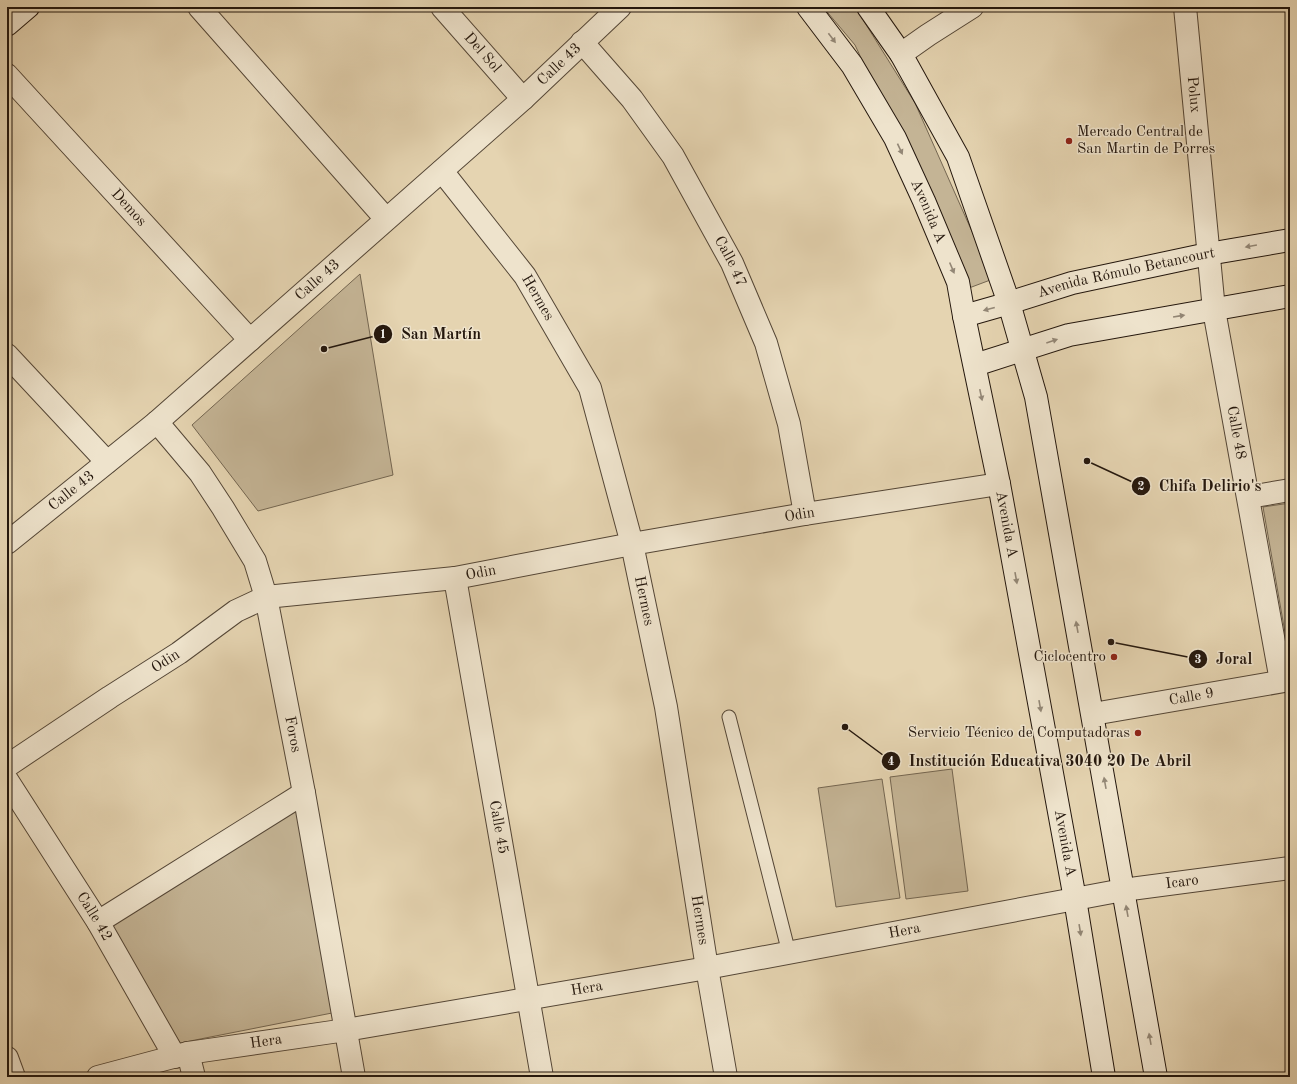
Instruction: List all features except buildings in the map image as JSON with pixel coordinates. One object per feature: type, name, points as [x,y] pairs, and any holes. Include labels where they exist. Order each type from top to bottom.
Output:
[{"type":"street","points":[[7,25],[28,7]]},
{"type":"street","points":[[200,7],[386,220]]},
{"type":"street","name":"Del Sol","points":[[442,7],[523,99]]},
{"type":"street","name":"Calle 43","points":[[7,543],[157,422],[523,99],[620,7]]},
{"type":"street","name":"Avenida A","points":[[808,7],[852,65],[895,138],[924,201],[958,282],[999,484],[1075,899],[1104,1077]]},
{"type":"street","points":[[868,7],[901,54],[958,156],[1009,303],[1036,397],[1156,1077]]},
{"type":"street","points":[[901,54],[972,7]]},
{"type":"street","name":"Polux","points":[[1185,7],[1208,254]]},
{"type":"street","name":"Calle 47","points":[[582,42],[632,99],[673,156],[732,262],[766,343],[789,424],[805,514]]},
{"type":"street","name":"Demos","points":[[7,75],[250,340]]},
{"type":"street","name":"Hermes","points":[[442,171],[525,276],[590,388],[632,544],[666,707],[726,1077]]},
{"type":"street","name":"Avenida Rómulo Betancourt","points":[[964,316],[1072,283],[1208,254],[1290,240]]},
{"type":"street","name":"Calle 48","points":[[1208,254],[1214,310],[1249,497],[1286,681]]},
{"type":"street","points":[[975,365],[1069,335],[1290,296]]},
{"type":"street","points":[[7,355],[107,462]]},
{"type":"street","name":"Foros","points":[[157,422],[200,473],[223,508],[255,561],[266,597],[304,793],[354,1077]]},
{"type":"street","name":"Odin","points":[[7,766],[179,653],[236,611],[266,597],[454,578],[632,544],[805,514],[999,484]]},
{"type":"street","points":[[1249,497],[1290,490]]},
{"type":"street","name":"Calle 45","points":[[454,578],[542,1077]]},
{"type":"street","name":"Calle 9","points":[[1093,714],[1286,681]]},
{"type":"street","name":"Calle 42","points":[[7,780],[98,922],[194,1077]]},
{"type":"street","points":[[98,922],[304,793]]},
{"type":"street","name":"Icaro","points":[[1075,899],[1123,890],[1290,868]]},
{"type":"street","name":"Hera","points":[[98,1077],[181,1055],[346,1030],[708,968],[1075,899]]},
{"type":"street","points":[[7,1058],[14,1077]]},
{"type":"lane","points":[[729,717],[790,953]]},
{"type":"shaded area","points":[[823,7],[855,7],[915,103],[993,279],[969,288],[855,45]]},
{"type":"shaded area","points":[[360,274],[393,475],[258,511],[192,425]]},
{"type":"shaded area","points":[[1290,503],[1290,661],[1263,507]]},
{"type":"shaded area","points":[[952,769],[968,891],[906,899],[890,777]]},
{"type":"shaded area","points":[[882,779],[900,898],[836,907],[818,788]]},
{"type":"shaded area","points":[[296,809],[332,1013],[180,1043],[109,923]]},
{"type":"place","name":"Mercado Central de San Martin de Porres","points":[[1069,141]]},
{"type":"place","name":"San Martín","points":[[324,349]]},
{"type":"place","name":"Chifa Delirio's","points":[[1087,461]]},
{"type":"place","name":"Joral","points":[[1111,642]]},
{"type":"place","name":"Ciclocentro","points":[[1114,657]]},
{"type":"place","name":"Institución Educativa 3040 20 De Abril","points":[[845,727]]},
{"type":"place","name":"Servicio Técnico de Computadoras","points":[[1138,733]]}]
